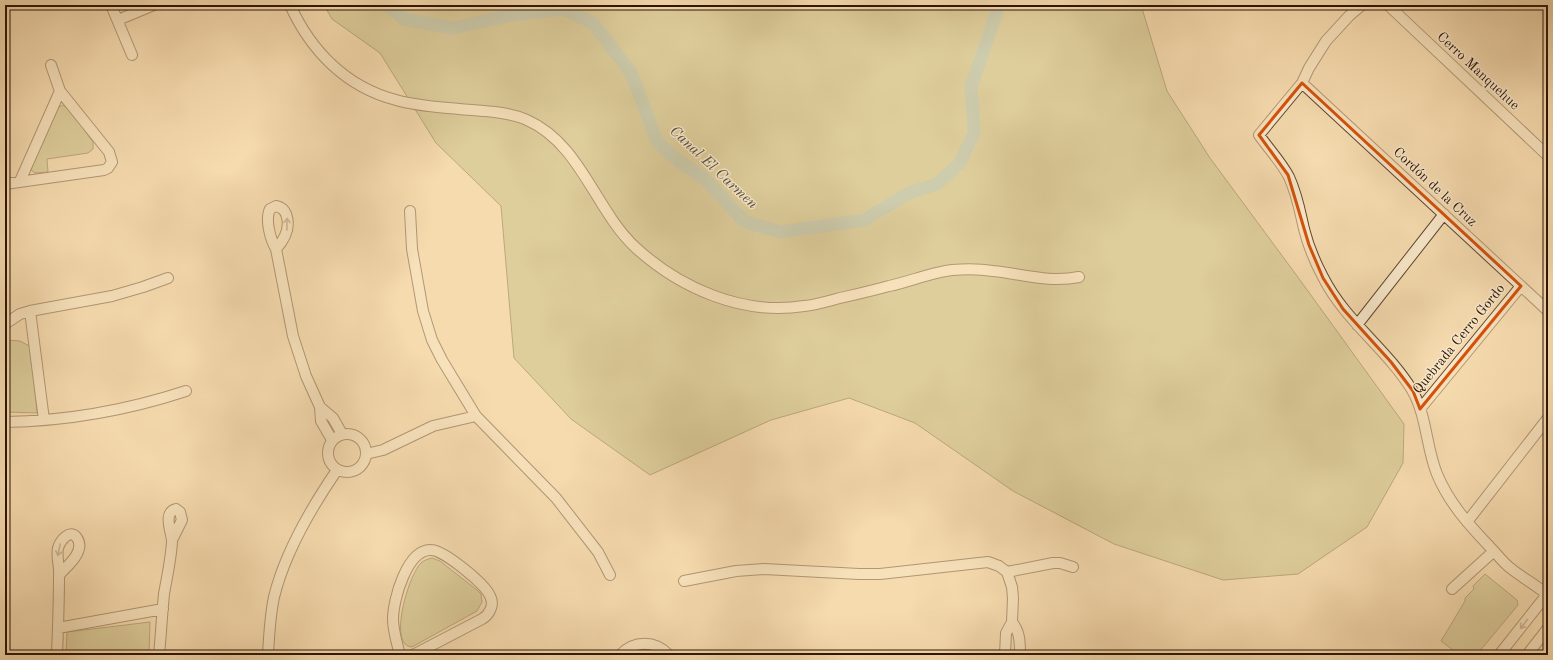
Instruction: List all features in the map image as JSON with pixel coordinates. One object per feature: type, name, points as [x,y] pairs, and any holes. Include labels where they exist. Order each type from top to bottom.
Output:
[{"type":"street","points":[[111,5],[132,55]]},
{"type":"street","points":[[118,20],[154,5]]},
{"type":"street","points":[[290,5],[303,30],[321,55],[344,76],[370,91],[411,104],[512,115],[535,124],[567,150],[608,214],[633,245],[680,281],[715,296],[732,301],[768,307],[804,307],[950,270],[992,270],[1027,277],[1064,280],[1079,277]]},
{"type":"street","points":[[1362,5],[1348,16],[1326,41],[1309,68],[1302,83],[1259,135],[1288,175],[1298,200],[1309,245],[1323,278],[1340,304],[1391,362],[1413,391],[1420,409],[1437,474],[1450,498],[1467,522],[1509,567],[1548,594],[1499,655]]},
{"type":"street","name":"Cerro Manquehue","points":[[1388,5],[1548,156]]},
{"type":"street","points":[[5,184],[104,170],[108,168],[112,162],[109,152],[60,91],[51,65]]},
{"type":"street","name":"Cordón de la Cruz","points":[[1302,83],[1548,311]]},
{"type":"street","points":[[20,181],[60,91]]},
{"type":"street","points":[[410,211],[412,249],[420,298],[427,326],[442,360],[476,416],[556,498],[598,552],[610,575]]},
{"type":"street","points":[[1357,325],[1444,214]]},
{"type":"street","points":[[276,248],[293,336],[306,376],[320,407],[321,421],[332,440]]},
{"type":"street","points":[[5,324],[20,314],[30,311],[112,296],[168,278]]},
{"type":"street","name":"Quebrada Cerro Gordo","points":[[1420,409],[1521,286]]},
{"type":"street","points":[[30,311],[44,420]]},
{"type":"street","points":[[5,422],[44,420],[123,408],[186,391]]},
{"type":"street","points":[[320,407],[333,418],[342,434]]},
{"type":"street","points":[[366,454],[383,450],[433,426],[476,416]]},
{"type":"street","points":[[1467,522],[1548,418]]},
{"type":"street","points":[[342,434],[348,434],[359,438],[365,448],[366,454],[362,464],[354,472],[348,473],[337,470],[332,467],[327,457],[329,445],[332,440],[342,434]]},
{"type":"street","points":[[268,655],[272,609],[282,571],[298,535],[337,470]]},
{"type":"street","points":[[159,655],[162,609],[172,540]]},
{"type":"street","points":[[400,655],[393,619],[396,597],[407,569],[415,557],[423,551],[436,550],[455,562],[484,588],[491,596],[492,605],[489,614],[486,617],[413,655]]},
{"type":"street","points":[[1452,589],[1494,551]]},
{"type":"street","points":[[684,581],[736,571],[764,569],[838,574],[880,574],[988,562],[999,566],[1007,572],[1010,580],[1013,598],[1012,622],[1006,633],[1005,655]]},
{"type":"street","points":[[1007,572],[1053,563],[1060,563],[1073,567]]},
{"type":"street","points":[[57,655],[60,574]]},
{"type":"street","points":[[58,628],[162,609]]},
{"type":"street","points":[[1012,622],[1019,635],[1020,655]]},
{"type":"street","points":[[1527,655],[1548,628]]},
{"type":"street","points":[[620,655],[633,646],[645,644],[656,646],[668,655]]},
{"type":"highlighted area","points":[[1302,83],[1521,286],[1420,409],[1413,391],[1391,362],[1343,309],[1323,278],[1309,245],[1288,175],[1259,135]]},
{"type":"shaded area","points":[[324,5],[1141,5],[1167,91],[1210,158],[1404,424],[1403,463],[1367,527],[1298,574],[1223,580],[1114,544],[1013,491],[915,423],[849,398],[771,420],[650,475],[571,419],[514,358],[501,206],[436,143],[380,53],[332,19]]},
{"type":"shaded area","points":[[63,105],[69,109],[93,142],[93,149],[88,153],[47,159],[48,172],[35,173],[31,170],[32,165],[57,108]]},
{"type":"shaded area","points":[[7,340],[20,341],[31,347],[37,413],[5,412],[5,342]]},
{"type":"shaded area","points":[[432,558],[440,561],[477,590],[481,594],[482,602],[477,611],[412,647],[405,644],[401,635],[401,623],[406,594],[416,570],[422,562]]},
{"type":"shaded area","points":[[1485,574],[1517,600],[1518,605],[1479,652],[1457,653],[1441,641],[1465,601],[1465,598],[1474,589],[1473,586]]},
{"type":"shaded area","points":[[150,622],[149,655],[66,655],[67,632]]},
{"type":"waterway","name":"Canal El Carmen","points":[[387,5],[404,19],[453,28],[511,15],[563,9],[593,23],[631,73],[657,141],[677,160],[704,178],[745,222],[781,232],[864,220],[909,193],[937,184],[959,164],[974,133],[971,87],[999,5]]}]
